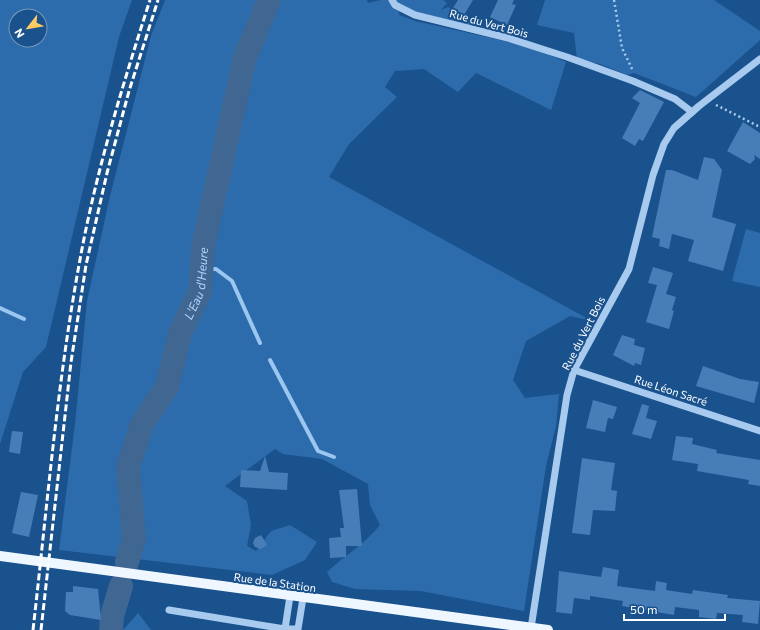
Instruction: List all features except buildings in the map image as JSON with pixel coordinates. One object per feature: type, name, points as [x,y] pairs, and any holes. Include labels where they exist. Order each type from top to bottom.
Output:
[{"type":"main road","name":"Rue de la Station","points":[[0,556],[546,630]]},
{"type":"street","name":"Rue du Vert Bois","points":[[392,0],[395,5],[415,14],[523,43],[568,57],[633,81],[676,99],[692,112]]},
{"type":"street","name":"Rue du Vert Bois","points":[[531,628],[567,395],[574,370],[629,268],[653,175],[664,144],[674,128],[692,112],[760,59]]},
{"type":"street","name":"Rue Léon Sacré","points":[[574,370],[760,431]]},
{"type":"street","points":[[285,629],[290,596]]},
{"type":"street","points":[[169,610],[265,628],[300,630],[303,598]]},
{"type":"path","points":[[614,0],[622,48],[634,73],[633,81]]},
{"type":"path","points":[[707,100],[760,127]]},
{"type":"shaded area","points":[[0,0],[132,0],[119,37],[46,347],[23,372],[0,444]]},
{"type":"shaded area","points":[[165,0],[367,0],[368,3],[381,0],[443,0],[447,3],[441,10],[448,7],[483,24],[475,27],[417,12],[400,4],[399,15],[415,21],[531,47],[566,62],[551,110],[476,73],[458,92],[424,69],[395,71],[385,87],[397,97],[349,144],[329,177],[592,321],[570,316],[526,341],[513,380],[525,398],[559,394],[556,426],[546,466],[524,611],[421,591],[355,589],[332,582],[327,572],[368,538],[380,525],[370,505],[368,484],[322,459],[283,454],[275,449],[225,486],[247,501],[251,525],[247,546],[256,551],[271,531],[290,525],[317,542],[305,560],[272,575],[59,550],[75,424],[87,301],[110,196],[151,36]]},
{"type":"shaded area","points":[[545,0],[714,0],[760,31],[760,40],[696,97],[634,73],[627,75],[600,64],[577,59],[574,33],[537,25]]},
{"type":"shaded area","points":[[746,229],[760,233],[760,287],[732,281]]},
{"type":"shaded area","points":[[138,613],[151,630],[123,630]]},
{"type":"waterway","name":"L'Eau d'Heure","points":[[127,562],[134,539],[128,467],[142,424],[167,387],[180,333],[200,291],[203,246],[245,57],[269,0]]},
{"type":"waterway","points":[[201,269],[216,269],[232,281],[260,343]]},
{"type":"waterway","points":[[0,308],[24,319]]},
{"type":"waterway","points":[[270,360],[318,451],[334,457]]},
{"type":"waterway","name":"L'Eau d'Heure","points":[[111,630],[112,616],[121,586]]},
{"type":"railway","points":[[33,630],[58,401],[71,310],[85,231],[119,98],[150,0]]},
{"type":"railway","points":[[41,630],[71,362],[86,265],[107,173],[129,91],[158,0]]}]
